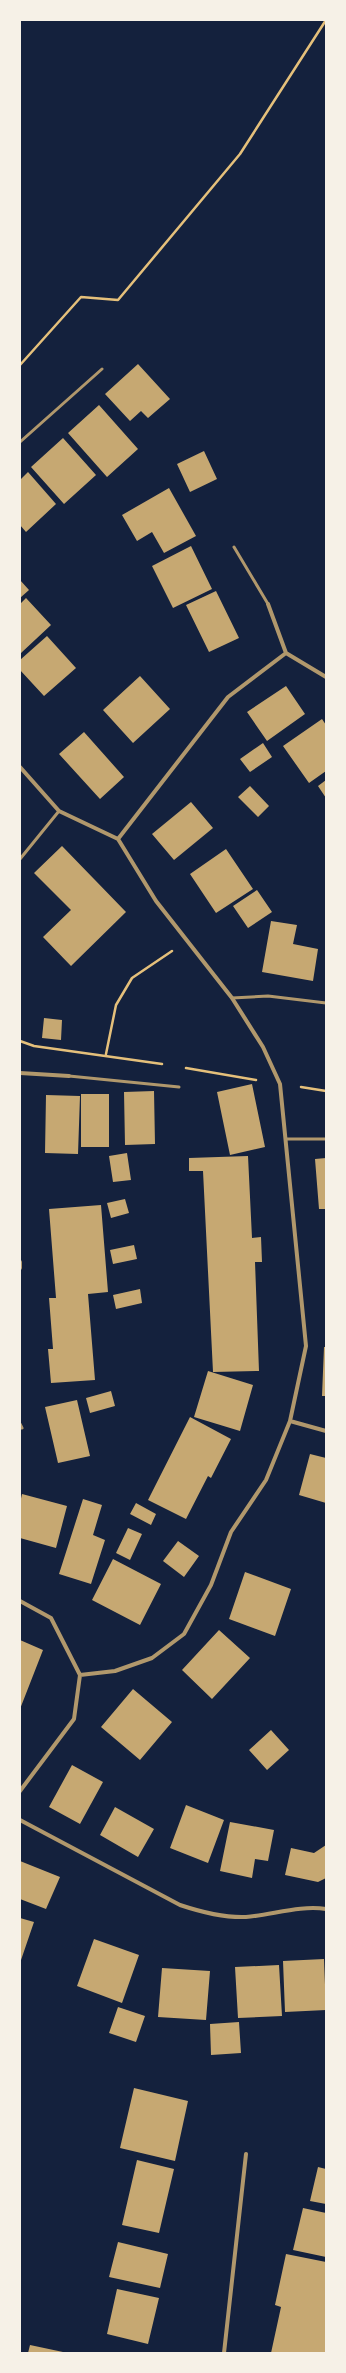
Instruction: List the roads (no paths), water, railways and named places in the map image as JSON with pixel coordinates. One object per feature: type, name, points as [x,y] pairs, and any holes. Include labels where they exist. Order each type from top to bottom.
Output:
[{"type":"street","points":[[268,604],[286,653],[326,677]]},
{"type":"street","points":[[118,839],[228,697],[286,653]]},
{"type":"street","points":[[20,767],[59,811],[118,839],[156,901],[232,998],[263,1047],[280,1084],[306,1346],[290,1421],[266,1480],[231,1532],[211,1585],[184,1634],[152,1658],[115,1670],[80,1675]]},
{"type":"street","points":[[20,1073],[69,1076]]},
{"type":"street","points":[[20,1262],[20,1268]]},
{"type":"street","points":[[290,1421],[326,1431]]},
{"type":"street","points":[[20,1601],[51,1618],[80,1675],[74,1719],[20,1791]]},
{"type":"street","points":[[20,1820],[180,1905],[206,1914],[246,1917],[290,1910],[326,1909]]},
{"type":"street","points":[[224,2353],[246,2154]]},
{"type":"lane","points":[[20,442],[102,369]]},
{"type":"lane","points":[[234,547],[268,604]]},
{"type":"lane","points":[[20,859],[59,811]]},
{"type":"lane","points":[[232,998],[268,996],[326,1003]]},
{"type":"lane","points":[[69,1076],[179,1087]]},
{"type":"lane","points":[[286,1140],[326,1139]]},
{"type":"lane","points":[[20,1424],[22,1428]]}]
